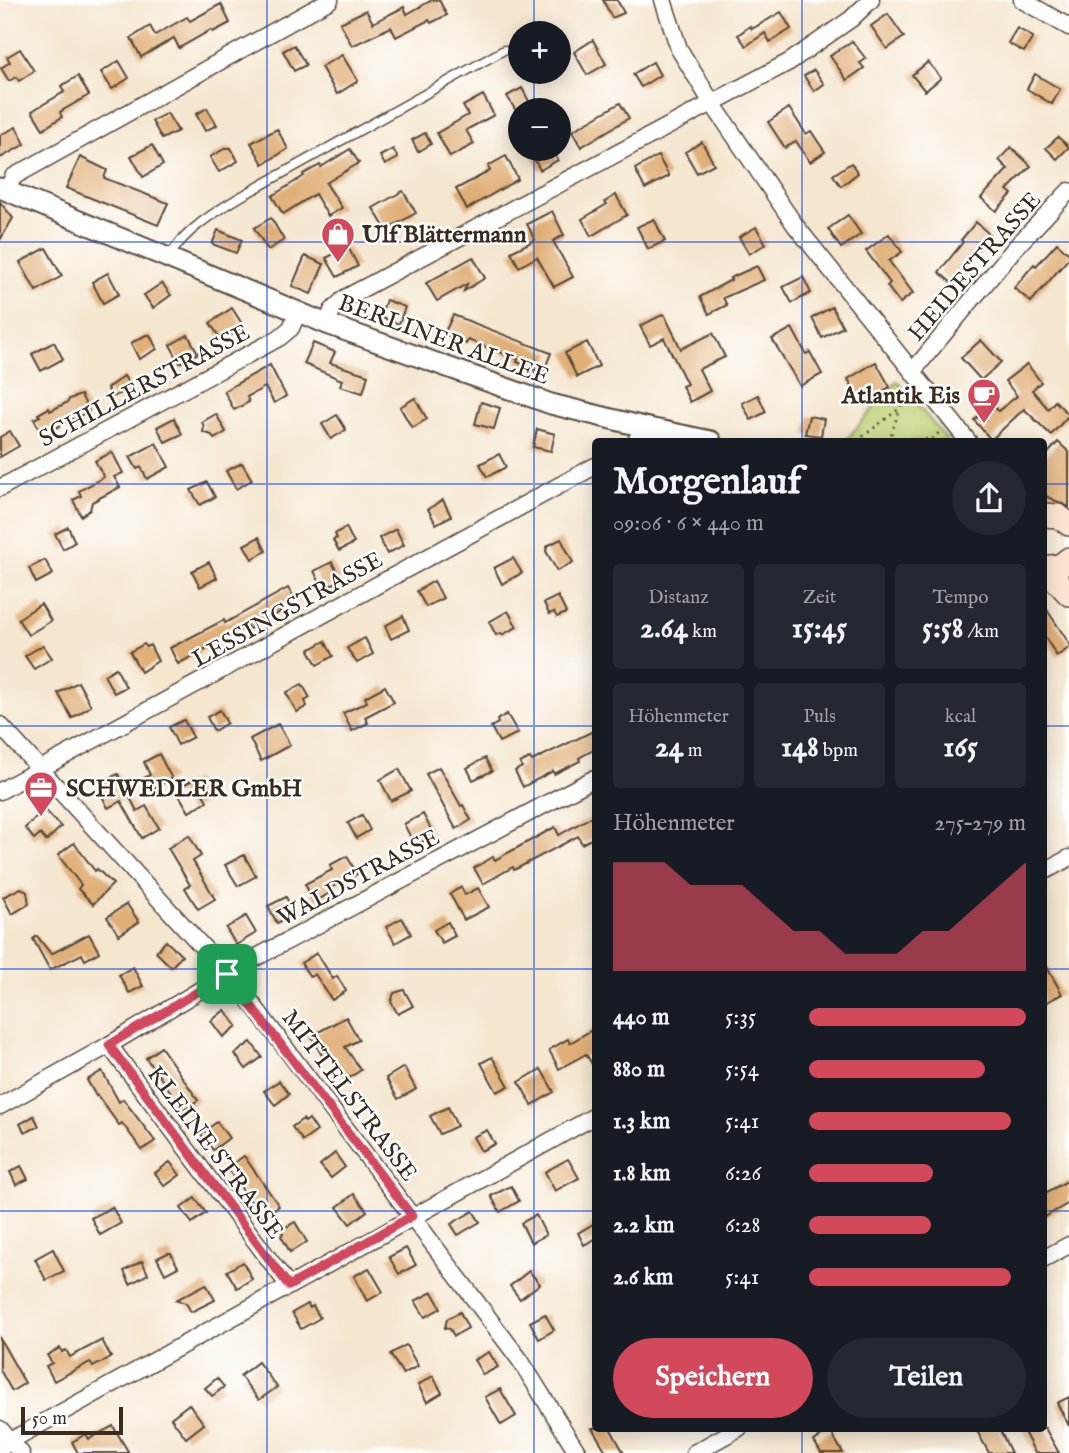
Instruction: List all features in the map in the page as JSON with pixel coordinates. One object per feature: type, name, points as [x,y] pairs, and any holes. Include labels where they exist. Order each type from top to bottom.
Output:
[{"type":"main road","points":[[1047,568],[1060,566],[1069,559]]},
{"type":"main road","points":[[1047,571],[1069,594]]},
{"type":"street","points":[[4,190],[13,177],[330,0]]},
{"type":"street","points":[[663,0],[679,49],[712,103],[795,225],[966,438]]},
{"type":"street","points":[[327,324],[332,311],[345,298],[789,62],[851,19],[871,0]]},
{"type":"street","points":[[1023,0],[1069,27]]},
{"type":"street","name":"BERLINER ALLEE","points":[[4,190],[327,324],[640,434],[681,438]]},
{"type":"street","name":"HEIDESTRASSE","points":[[913,371],[1014,249],[1069,191]]},
{"type":"street","name":"SCHILLERSTRASSE","points":[[0,488],[279,338],[291,328],[298,312]]},
{"type":"street","name":"LESSINGSTRASSE","points":[[0,792],[592,468]]},
{"type":"street","name":"MITTELSTRASSE","points":[[0,725],[227,974],[520,1360],[578,1453]]},
{"type":"street","name":"WALDSTRASSE","points":[[0,1106],[227,974],[592,780]]},
{"type":"street","points":[[1047,870],[1069,858]]},
{"type":"street","name":"KLEINE STRASSE","points":[[109,1045],[289,1286]]},
{"type":"street","points":[[8,1443],[592,1118]]},
{"type":"street","points":[[1047,1257],[1069,1245]]},
{"type":"street","points":[[694,1453],[732,1432]]},
{"type":"lane","points":[[169,258],[175,246],[240,197],[505,50]]},
{"type":"path","points":[[890,438],[911,385],[913,371]]},
{"type":"path","points":[[861,438],[900,408]]},
{"type":"path","points":[[935,438],[953,421]]},
{"type":"green space","points":[[897,381],[945,438],[848,438]]},
{"type":"building","points":[[432,0],[439,0],[447,15],[431,23],[429,20],[396,37],[391,27],[352,46],[340,23],[366,10],[373,23],[404,7],[407,14]]},
{"type":"building","points":[[603,0],[617,0],[624,13],[612,18]]},
{"type":"building","points":[[221,4],[230,23],[179,48],[174,38],[141,57],[131,38],[150,26],[155,35],[187,17],[190,21]]},
{"type":"building","points":[[781,12],[791,29],[770,42],[765,33],[746,46],[738,35],[750,26],[752,29]]},
{"type":"building","points":[[888,14],[904,37],[887,49],[871,26]]},
{"type":"building","points":[[1017,28],[1033,37],[1024,52],[1008,43]]},
{"type":"building","points":[[593,40],[606,64],[587,75],[574,52]]},
{"type":"building","points":[[852,41],[866,59],[860,63],[864,68],[847,80],[830,56]]},
{"type":"building","points":[[294,45],[306,65],[294,71],[283,51]]},
{"type":"building","points":[[20,49],[34,71],[19,81],[16,77],[9,81],[1,68],[10,62],[7,57]]},
{"type":"building","points":[[342,55],[358,81],[337,94],[321,67]]},
{"type":"building","points":[[119,61],[129,78],[112,89],[101,72]]},
{"type":"building","points":[[653,62],[660,75],[641,87],[633,74]]},
{"type":"building","points":[[928,62],[941,78],[925,91],[912,75]]},
{"type":"building","points":[[814,70],[824,84],[814,91],[804,76]]},
{"type":"building","points":[[1035,74],[1060,89],[1052,104],[1027,89]]},
{"type":"building","points":[[78,76],[89,95],[60,112],[62,117],[43,129],[32,111],[64,92],[61,86]]},
{"type":"building","points":[[522,88],[527,98],[508,98],[507,96]]},
{"type":"building","points":[[483,95],[494,115],[466,130],[474,144],[450,157],[437,133],[468,115],[463,106]]},
{"type":"building","points":[[620,103],[629,118],[581,147],[572,131]]},
{"type":"building","points":[[207,108],[217,125],[205,131],[196,114]]},
{"type":"building","points":[[789,108],[806,134],[811,131],[825,152],[810,162],[796,141],[785,148],[768,122]]},
{"type":"building","points":[[167,113],[178,131],[162,139],[152,121]]},
{"type":"building","points":[[16,127],[25,144],[0,158],[0,135]]},
{"type":"building","points":[[277,129],[288,149],[263,164],[251,143]]},
{"type":"building","points":[[425,133],[431,144],[418,152],[412,140]]},
{"type":"building","points":[[1058,137],[1069,147],[1057,159],[1046,148]]},
{"type":"building","points":[[702,142],[714,164],[697,173],[685,152]]},
{"type":"building","points":[[152,145],[163,165],[143,177],[131,156]]},
{"type":"building","points":[[1011,147],[1031,166],[1007,190],[1012,194],[996,211],[981,198],[1008,169],[999,160]]},
{"type":"building","points":[[231,148],[238,161],[219,172],[210,157]]},
{"type":"building","points":[[350,149],[359,163],[326,183],[342,208],[328,216],[315,194],[283,214],[272,196],[304,176],[303,174],[320,165],[321,167]]},
{"type":"building","points":[[393,149],[398,158],[385,165],[380,156]]},
{"type":"building","points":[[506,156],[518,179],[467,209],[456,189],[490,171],[488,166]]},
{"type":"building","points":[[658,156],[669,176],[645,189],[635,169]]},
{"type":"building","points":[[80,157],[107,170],[104,178],[168,203],[158,225],[66,188]]},
{"type":"building","points":[[535,161],[556,161],[540,170]]},
{"type":"building","points":[[851,163],[858,173],[841,186],[833,175]]},
{"type":"building","points":[[403,191],[416,213],[386,230],[373,208]]},
{"type":"building","points":[[616,195],[627,215],[591,236],[582,219],[607,204],[605,202]]},
{"type":"building","points":[[0,202],[13,218],[0,240]]},
{"type":"building","points":[[552,211],[564,235],[553,241],[573,277],[554,287],[537,257],[519,267],[511,252],[535,240],[527,224]]},
{"type":"building","points":[[848,215],[861,234],[841,248],[828,229]]},
{"type":"building","points":[[271,218],[284,240],[268,250],[254,228]]},
{"type":"building","points":[[654,219],[665,241],[648,249],[637,227]]},
{"type":"building","points":[[976,222],[989,234],[964,265],[967,267],[953,284],[939,272]]},
{"type":"building","points":[[756,227],[766,244],[749,254],[739,237]]},
{"type":"building","points":[[218,230],[242,240],[236,253],[212,244]]},
{"type":"building","points":[[889,234],[902,252],[889,261],[913,293],[900,303],[887,286],[890,283],[866,251]]},
{"type":"building","points":[[1057,243],[1069,254],[1069,258],[1031,302],[1014,288],[1034,264],[1036,266]]},
{"type":"building","points":[[348,247],[358,266],[337,277],[326,258]]},
{"type":"building","points":[[46,248],[62,276],[36,291],[20,262]]},
{"type":"building","points":[[305,256],[324,264],[311,294],[292,286]]},
{"type":"building","points":[[473,257],[485,278],[464,291],[467,284],[437,301],[426,283]]},
{"type":"building","points":[[757,266],[764,280],[723,298],[727,305],[709,314],[700,297],[731,280],[730,278]]},
{"type":"building","points":[[108,273],[119,294],[103,303],[92,282]]},
{"type":"building","points":[[803,277],[811,293],[792,303],[783,287]]},
{"type":"building","points":[[162,283],[171,295],[153,308],[144,295]]},
{"type":"building","points":[[386,300],[405,307],[399,324],[380,317]]},
{"type":"building","points":[[832,307],[843,327],[822,338],[812,318]]},
{"type":"building","points":[[232,308],[244,327],[222,341],[210,323]]},
{"type":"building","points":[[664,314],[681,349],[713,333],[725,357],[699,369],[710,391],[690,402],[682,386],[687,384],[664,338],[650,345],[640,326]]},
{"type":"building","points":[[453,315],[551,353],[543,373],[517,362],[518,359],[468,340],[466,344],[444,334]]},
{"type":"building","points":[[792,328],[806,354],[810,352],[822,374],[800,386],[772,339]]},
{"type":"building","points":[[150,335],[157,349],[139,359],[131,343]]},
{"type":"building","points":[[188,335],[198,353],[180,363],[170,345]]},
{"type":"building","points":[[981,340],[1001,362],[981,380],[961,358]]},
{"type":"building","points":[[54,342],[63,359],[41,371],[32,354]]},
{"type":"building","points":[[587,342],[599,366],[577,377],[565,353]]},
{"type":"building","points":[[313,343],[335,352],[330,363],[368,375],[363,393],[340,386],[342,380],[304,364]]},
{"type":"building","points":[[876,362],[890,387],[862,403],[848,379]]},
{"type":"building","points":[[1027,364],[1041,382],[1032,390],[1048,409],[1055,401],[1069,415],[1051,435],[1024,409],[993,438],[989,438],[974,420],[993,405],[998,411],[1017,396],[1005,381]]},
{"type":"building","points":[[270,365],[286,396],[274,403],[265,387],[247,397],[249,402],[234,410],[224,391]]},
{"type":"building","points":[[124,376],[132,389],[112,397],[107,388]]},
{"type":"building","points":[[81,395],[89,411],[42,435],[34,419],[40,416],[38,414],[49,408],[50,411]]},
{"type":"building","points":[[758,395],[766,412],[751,420],[742,403]]},
{"type":"building","points":[[415,398],[427,419],[412,428],[400,407]]},
{"type":"building","points":[[481,402],[500,408],[494,429],[475,424]]},
{"type":"building","points":[[216,414],[226,432],[214,439],[212,435],[203,432],[202,422]]},
{"type":"building","points":[[337,415],[346,430],[331,439],[322,424]]},
{"type":"building","points":[[809,416],[824,419],[821,436],[805,434]]},
{"type":"building","points":[[174,418],[182,434],[165,442],[157,427]]},
{"type":"building","points":[[537,429],[555,434],[551,451],[533,447]]},
{"type":"building","points":[[10,431],[19,446],[0,457],[0,437]]},
{"type":"building","points":[[1058,442],[1069,452],[1069,507],[1047,497],[1047,454]]},
{"type":"building","points":[[156,443],[169,467],[147,479],[141,467],[137,469],[130,457]]},
{"type":"building","points":[[112,452],[123,473],[114,477],[120,487],[92,502],[90,510],[81,516],[73,500],[81,496],[79,491],[104,477],[95,461]]},
{"type":"building","points":[[499,454],[506,467],[487,477],[480,464]]},
{"type":"building","points":[[242,463],[252,480],[236,489],[226,471]]},
{"type":"building","points":[[207,482],[215,497],[200,505],[191,490]]},
{"type":"building","points":[[443,500],[451,516],[436,524],[428,509]]},
{"type":"building","points":[[68,527],[75,542],[63,549],[55,534]]},
{"type":"building","points":[[346,527],[354,543],[339,551],[333,540],[337,538],[335,534]]},
{"type":"building","points":[[396,529],[404,545],[387,554],[379,538]]},
{"type":"building","points":[[259,537],[266,551],[252,559],[244,545]]},
{"type":"building","points":[[561,539],[573,562],[557,571],[546,551],[547,546]]},
{"type":"building","points":[[513,558],[522,573],[502,584],[494,568]]},
{"type":"building","points":[[45,560],[53,574],[36,583],[29,568]]},
{"type":"building","points":[[209,562],[217,578],[200,587],[192,571]]},
{"type":"building","points":[[332,562],[341,580],[323,589],[314,571]]},
{"type":"building","points":[[434,581],[443,598],[426,607],[417,591]]},
{"type":"building","points":[[288,588],[297,603],[249,629],[247,626],[178,664],[170,648],[224,620],[225,623]]},
{"type":"building","points":[[558,596],[566,613],[557,617],[554,612],[549,614],[544,603]]},
{"type":"building","points":[[41,604],[51,621],[28,635],[18,619]]},
{"type":"building","points":[[1047,610],[1069,643],[1069,648],[1057,656],[1047,640]]},
{"type":"building","points":[[508,611],[517,627],[502,635],[496,635],[489,622]]},
{"type":"building","points":[[403,616],[409,630],[391,639],[385,626]]},
{"type":"building","points":[[365,638],[373,654],[357,663],[347,648]]},
{"type":"building","points":[[325,641],[333,656],[317,665],[309,650]]},
{"type":"building","points":[[144,644],[146,647],[150,645],[158,661],[141,672],[130,652]]},
{"type":"building","points":[[43,645],[52,658],[34,669],[25,656]]},
{"type":"building","points":[[116,668],[126,687],[114,693],[104,675]]},
{"type":"building","points":[[78,682],[91,706],[72,718],[58,693]]},
{"type":"building","points":[[302,684],[310,698],[305,701],[307,706],[297,712],[286,693]]},
{"type":"building","points":[[385,686],[394,702],[365,717],[368,723],[352,731],[343,713],[367,702],[365,697]]},
{"type":"building","points":[[220,710],[227,723],[214,731],[207,717]]},
{"type":"building","points":[[507,714],[518,733],[499,742],[491,727]]},
{"type":"building","points":[[184,720],[193,737],[178,745],[169,727]]},
{"type":"building","points":[[278,724],[290,745],[261,761],[250,739]]},
{"type":"building","points":[[592,731],[592,751],[579,758],[580,761],[554,774],[553,771],[523,787],[515,771],[522,767],[520,763],[530,758],[532,761]]},
{"type":"building","points":[[159,754],[172,779],[150,790],[144,778],[150,775],[144,762]]},
{"type":"building","points":[[485,758],[492,771],[473,780],[467,768]]},
{"type":"building","points":[[439,767],[471,820],[456,829],[426,774]]},
{"type":"building","points":[[399,769],[411,791],[391,801],[380,780]]},
{"type":"building","points":[[118,774],[137,811],[146,806],[159,828],[142,838],[121,801],[108,808],[100,792],[111,786],[107,779]]},
{"type":"building","points":[[194,779],[207,801],[189,812],[176,790]]},
{"type":"building","points":[[44,809],[61,827],[46,841],[40,834],[34,839],[25,828]]},
{"type":"building","points":[[423,814],[434,835],[415,846],[404,824]]},
{"type":"building","points":[[362,815],[370,830],[356,838],[348,823]]},
{"type":"building","points":[[592,819],[592,839],[582,844],[578,836],[483,884],[474,868],[493,857],[495,860],[555,827],[559,835]]},
{"type":"building","points":[[189,835],[201,856],[193,861],[215,899],[198,909],[185,888],[190,885],[168,848]]},
{"type":"building","points":[[74,843],[95,871],[97,869],[113,884],[93,904],[78,889],[81,885],[58,855]]},
{"type":"building","points":[[244,855],[256,876],[238,886],[225,865]]},
{"type":"building","points":[[347,856],[357,874],[328,889],[330,893],[314,902],[305,884],[332,870],[330,865]]},
{"type":"building","points":[[461,887],[465,895],[478,888],[489,907],[464,920],[450,894]]},
{"type":"building","points":[[21,888],[27,892],[29,904],[12,914],[3,897]]},
{"type":"building","points":[[286,897],[294,913],[277,923],[268,906]]},
{"type":"building","points":[[127,904],[139,922],[119,935],[107,917]]},
{"type":"building","points":[[246,916],[256,933],[236,945],[226,928]]},
{"type":"building","points":[[402,918],[411,934],[395,943],[386,927]]},
{"type":"building","points":[[448,922],[455,936],[442,943],[434,930]]},
{"type":"building","points":[[89,934],[99,952],[85,960],[82,954],[50,970],[33,939],[37,936],[51,954]]},
{"type":"building","points":[[166,941],[182,956],[171,967],[156,952]]},
{"type":"building","points":[[317,953],[333,979],[337,976],[346,991],[332,1000],[315,974],[310,977],[301,963]]},
{"type":"building","points":[[133,967],[143,986],[129,993],[119,975]]},
{"type":"building","points":[[1047,967],[1062,994],[1047,1002]]},
{"type":"building","points":[[404,990],[413,1006],[398,1014],[391,1002],[394,993]]},
{"type":"building","points":[[225,1010],[237,1026],[223,1037],[211,1021]]},
{"type":"building","points":[[346,1017],[359,1040],[345,1047],[361,1070],[346,1080],[330,1055],[324,1059],[311,1036]]},
{"type":"building","points":[[592,1030],[592,1064],[586,1054],[559,1069],[549,1050],[568,1039],[570,1043]]},
{"type":"building","points":[[251,1042],[262,1057],[246,1069],[235,1054]]},
{"type":"building","points":[[161,1047],[198,1100],[184,1110],[146,1058]]},
{"type":"building","points":[[492,1057],[509,1086],[497,1092],[481,1063]]},
{"type":"building","points":[[404,1067],[416,1089],[398,1099],[386,1078]]},
{"type":"building","points":[[541,1069],[554,1092],[532,1105],[519,1082]]},
{"type":"building","points":[[102,1071],[119,1102],[123,1099],[155,1141],[142,1150],[122,1123],[119,1125],[96,1096],[87,1080]]},
{"type":"building","points":[[279,1081],[289,1094],[275,1105],[264,1091]]},
{"type":"building","points":[[448,1107],[457,1126],[440,1134],[430,1116]]},
{"type":"building","points":[[34,1116],[39,1126],[25,1133],[20,1124]]},
{"type":"building","points":[[303,1119],[305,1122],[309,1119],[317,1131],[303,1141],[292,1127]]},
{"type":"building","points":[[217,1122],[229,1138],[213,1150],[201,1134]]},
{"type":"building","points":[[487,1130],[495,1144],[481,1151],[473,1137]]},
{"type":"building","points":[[335,1153],[345,1167],[331,1178],[320,1165]]},
{"type":"building","points":[[244,1156],[279,1206],[265,1216],[261,1216],[227,1168]]},
{"type":"building","points":[[568,1159],[579,1178],[555,1191],[545,1172]]},
{"type":"building","points":[[170,1162],[180,1175],[165,1186],[155,1173]]},
{"type":"building","points":[[21,1166],[28,1179],[16,1185],[10,1172]]},
{"type":"building","points":[[1069,1180],[1069,1203],[1047,1216],[1047,1192]]},
{"type":"building","points":[[511,1186],[519,1201],[500,1212],[491,1196]]},
{"type":"building","points":[[354,1194],[367,1211],[350,1224],[337,1207]]},
{"type":"building","points":[[195,1198],[206,1213],[192,1223],[181,1208]]},
{"type":"building","points":[[112,1207],[121,1223],[100,1235],[91,1218]]},
{"type":"building","points":[[473,1211],[480,1222],[458,1235],[451,1224]]},
{"type":"building","points":[[536,1215],[546,1235],[531,1243],[521,1223]]},
{"type":"building","points":[[295,1222],[307,1242],[290,1252],[281,1236],[281,1230]]},
{"type":"building","points":[[592,1225],[592,1241],[584,1245],[578,1233]]},
{"type":"building","points":[[406,1248],[416,1265],[399,1274],[389,1257]]},
{"type":"building","points":[[53,1249],[64,1271],[46,1280],[35,1259]]},
{"type":"building","points":[[171,1253],[178,1267],[165,1274],[157,1258]]},
{"type":"building","points":[[142,1261],[148,1274],[130,1284],[124,1271]]},
{"type":"building","points":[[243,1262],[252,1279],[237,1288],[227,1271]]},
{"type":"building","points":[[369,1268],[383,1292],[367,1301],[354,1276]]},
{"type":"building","points":[[529,1271],[540,1284],[520,1299],[510,1286]]},
{"type":"building","points":[[206,1284],[215,1300],[191,1312],[186,1303],[176,1300]]},
{"type":"building","points":[[432,1292],[441,1308],[425,1317],[415,1301]]},
{"type":"building","points":[[308,1304],[310,1308],[313,1306],[320,1318],[301,1329],[292,1313]]},
{"type":"building","points":[[460,1312],[468,1328],[454,1336],[450,1329],[445,1328],[447,1319]]},
{"type":"building","points":[[545,1314],[554,1330],[539,1339],[530,1322]]},
{"type":"building","points":[[0,1339],[25,1383],[12,1391],[0,1370]]},
{"type":"building","points":[[102,1340],[111,1357],[93,1367],[90,1362],[54,1381],[46,1366],[52,1363],[47,1355],[60,1348],[62,1352],[66,1350],[70,1357]]},
{"type":"building","points":[[406,1345],[418,1366],[403,1374],[390,1354]]},
{"type":"building","points":[[489,1352],[498,1367],[483,1375],[474,1360]]},
{"type":"building","points":[[258,1362],[277,1387],[259,1400],[240,1376]]},
{"type":"building","points":[[433,1376],[442,1393],[427,1402],[418,1385]]},
{"type":"building","points":[[217,1378],[224,1387],[212,1396],[205,1388]]},
{"type":"building","points":[[500,1389],[516,1416],[501,1425],[485,1397]]},
{"type":"building","points":[[1069,1397],[1069,1426],[1057,1403]]},
{"type":"building","points":[[189,1404],[204,1424],[186,1438],[171,1418]]},
{"type":"building","points":[[113,1426],[129,1453],[78,1453],[72,1442],[86,1434],[89,1439]]},
{"type":"building","points":[[594,1432],[612,1432],[624,1453],[607,1453]]},
{"type":"building","points":[[831,1432],[843,1453],[821,1453],[814,1441]]},
{"type":"building","points":[[978,1432],[1001,1432],[1011,1453],[989,1453]]},
{"type":"building","points":[[1024,1432],[1047,1432],[1059,1453],[1035,1453]]},
{"type":"place","name":"Ulf Blättermann","points":[[338,264]]},
{"type":"place","name":"Atlantik Eis","points":[[984,425]]},
{"type":"place","name":"SCHWEDLER GmbH","points":[[41,818]]},
{"type":"route","points":[[227,974],[242,989],[412,1216],[289,1286],[114,1056],[109,1045],[227,974]]}]
